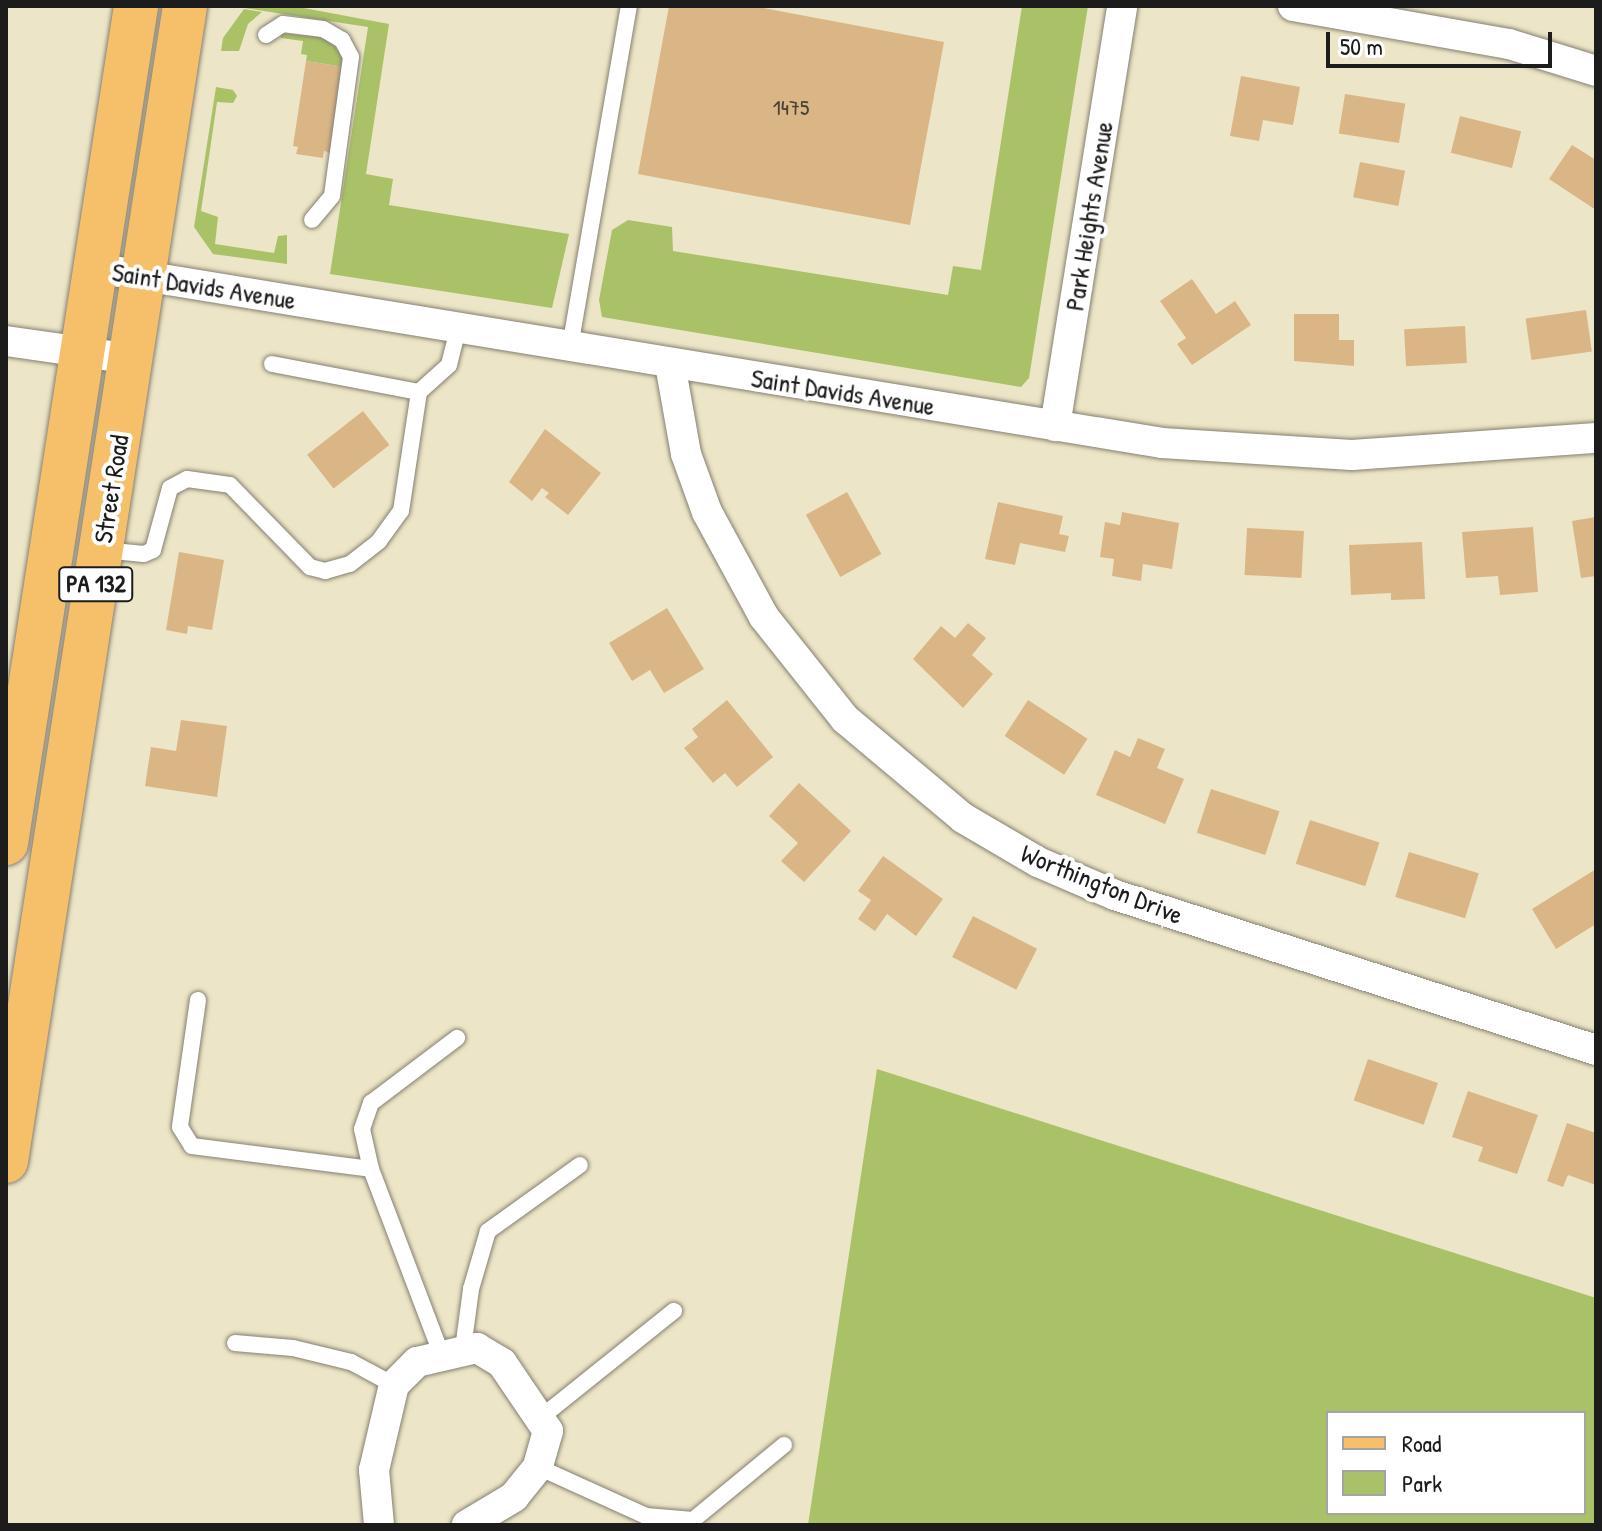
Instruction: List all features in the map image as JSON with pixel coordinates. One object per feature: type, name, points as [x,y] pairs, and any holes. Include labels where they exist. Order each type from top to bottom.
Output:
[{"type":"main road","name":"Street Road","points":[[6,843],[136,6]]},
{"type":"main road","name":"Street Road","points":[[6,1161],[185,6]]},
{"type":"street","name":"Park Heights Avenue","points":[[1055,426],[1122,6]]},
{"type":"street","points":[[1293,6],[1509,44],[1596,71]]},
{"type":"street","name":"Saint Davids Avenue","points":[[95,268],[670,364],[1225,450],[1352,455],[1596,438]]},
{"type":"street","points":[[6,341],[131,359]]},
{"type":"street","name":"Worthington Drive","points":[[670,364],[686,454],[707,512],[764,617],[845,719],[963,818],[1038,862],[1115,895],[1596,1050]]},
{"type":"street","points":[[379,1525],[374,1470],[394,1385],[417,1362],[452,1351],[477,1348],[502,1363],[548,1431],[538,1467],[514,1497],[474,1523]]},
{"type":"lane","points":[[570,347],[629,6]]},
{"type":"lane","points":[[266,35],[283,24],[323,29],[342,40],[351,57],[332,196],[312,220]]},
{"type":"lane","points":[[101,549],[144,554],[153,550],[170,488],[187,479],[230,485],[310,567],[325,571],[350,564],[379,541],[401,511],[419,392],[449,365],[458,329]]},
{"type":"lane","points":[[272,364],[419,392]]},
{"type":"lane","points":[[198,1000],[180,1127],[192,1146],[371,1169]]},
{"type":"lane","points":[[452,1351],[371,1169],[362,1129],[371,1103],[457,1038]]},
{"type":"lane","points":[[452,1351],[488,1231],[580,1165]]},
{"type":"lane","points":[[539,1419],[674,1311]]},
{"type":"lane","points":[[235,1343],[293,1348],[351,1362],[394,1385]]},
{"type":"lane","points":[[538,1467],[646,1516],[693,1520],[784,1445]]},
{"type":"green space","points":[[293,6],[389,24],[366,174],[393,179],[389,205],[569,234],[552,308],[330,274],[368,27],[245,8]]},
{"type":"green space","points":[[1022,6],[1088,6],[1029,378],[1021,387],[602,317],[599,300],[612,230],[628,220],[672,227],[673,251],[948,295],[953,266],[981,270]]},
{"type":"green space","points":[[244,9],[262,12],[248,24],[239,51],[221,51],[223,38]]},
{"type":"green space","points":[[280,33],[327,38],[345,58],[344,67],[306,61],[307,55],[301,54],[303,41],[281,38]]},
{"type":"green space","points":[[216,87],[233,90],[237,96],[233,103],[217,102],[201,211],[218,217],[215,244],[274,253],[278,236],[287,235],[287,264],[213,254],[194,227]]},
{"type":"green space","points":[[877,1069],[1596,1298],[1596,1525],[808,1525]]},
{"type":"building","points":[[669,6],[753,6],[944,42],[910,225],[638,174]]},
{"type":"building","points":[[306,61],[344,67],[331,153],[324,151],[323,158],[296,154],[298,147],[293,146]]},
{"type":"building","points":[[1241,76],[1300,87],[1293,125],[1263,120],[1259,141],[1230,136]]},
{"type":"building","points":[[1345,94],[1405,104],[1399,143],[1339,134]]},
{"type":"building","points":[[1460,116],[1521,131],[1512,168],[1451,153]]},
{"type":"building","points":[[1572,145],[1596,160],[1596,210],[1549,179]]},
{"type":"building","points":[[1360,162],[1405,171],[1398,206],[1353,197]]},
{"type":"building","points":[[1192,279],[1216,314],[1235,301],[1251,325],[1192,365],[1177,344],[1186,338],[1160,301]]},
{"type":"building","points":[[1586,310],[1592,352],[1531,360],[1526,318]]},
{"type":"building","points":[[1294,314],[1339,314],[1339,340],[1354,340],[1354,366],[1294,361]]},
{"type":"building","points":[[1465,326],[1467,363],[1406,366],[1404,329]]},
{"type":"building","points":[[363,411],[389,445],[334,489],[307,455]]},
{"type":"building","points":[[545,429],[601,473],[568,515],[545,497],[549,493],[542,488],[532,501],[509,482]]},
{"type":"building","points":[[847,492],[881,554],[840,577],[806,515]]},
{"type":"building","points":[[998,502],[1063,516],[1059,534],[1069,536],[1065,552],[1020,543],[1015,565],[985,559]]},
{"type":"building","points":[[1122,512],[1179,523],[1172,569],[1143,564],[1141,581],[1112,576],[1114,559],[1100,557],[1105,522],[1120,525]]},
{"type":"building","points":[[1596,517],[1596,576],[1581,578],[1572,521]]},
{"type":"building","points":[[1533,527],[1538,592],[1500,595],[1498,576],[1466,578],[1462,532]]},
{"type":"building","points":[[1247,528],[1304,531],[1301,578],[1245,575]]},
{"type":"building","points":[[1422,542],[1425,599],[1391,600],[1391,593],[1351,595],[1349,545]]},
{"type":"building","points":[[179,552],[224,560],[212,630],[188,626],[187,634],[166,630]]},
{"type":"building","points":[[667,608],[704,669],[664,693],[650,670],[632,681],[609,643]]},
{"type":"building","points":[[968,623],[986,638],[972,655],[993,674],[963,708],[913,659],[941,626],[955,638]]},
{"type":"building","points":[[727,700],[773,757],[737,787],[725,773],[713,783],[684,748],[698,737],[692,729]]},
{"type":"building","points":[[1028,700],[1088,739],[1064,775],[1005,736]]},
{"type":"building","points":[[181,720],[227,726],[217,797],[145,786],[151,747],[176,751]]},
{"type":"building","points":[[1138,738],[1165,749],[1157,768],[1184,779],[1165,824],[1096,795],[1115,750],[1130,757]]},
{"type":"building","points":[[799,783],[851,831],[804,882],[781,861],[798,843],[769,816]]},
{"type":"building","points":[[1211,789],[1279,811],[1265,855],[1197,833]]},
{"type":"building","points":[[1310,820],[1379,843],[1365,886],[1296,864]]},
{"type":"building","points":[[1409,852],[1479,873],[1465,918],[1395,897]]},
{"type":"building","points":[[883,856],[943,899],[916,936],[887,914],[875,931],[858,919],[871,900],[858,891]]},
{"type":"building","points":[[1596,869],[1596,924],[1556,949],[1532,909]]},
{"type":"building","points":[[973,916],[1037,949],[1016,990],[952,957]]},
{"type":"building","points":[[1368,1059],[1438,1083],[1424,1125],[1354,1101]]},
{"type":"building","points":[[1468,1091],[1538,1115],[1517,1174],[1478,1161],[1483,1147],[1452,1137]]},
{"type":"building","points":[[1567,1123],[1596,1133],[1596,1185],[1568,1175],[1563,1187],[1547,1181]]}]
